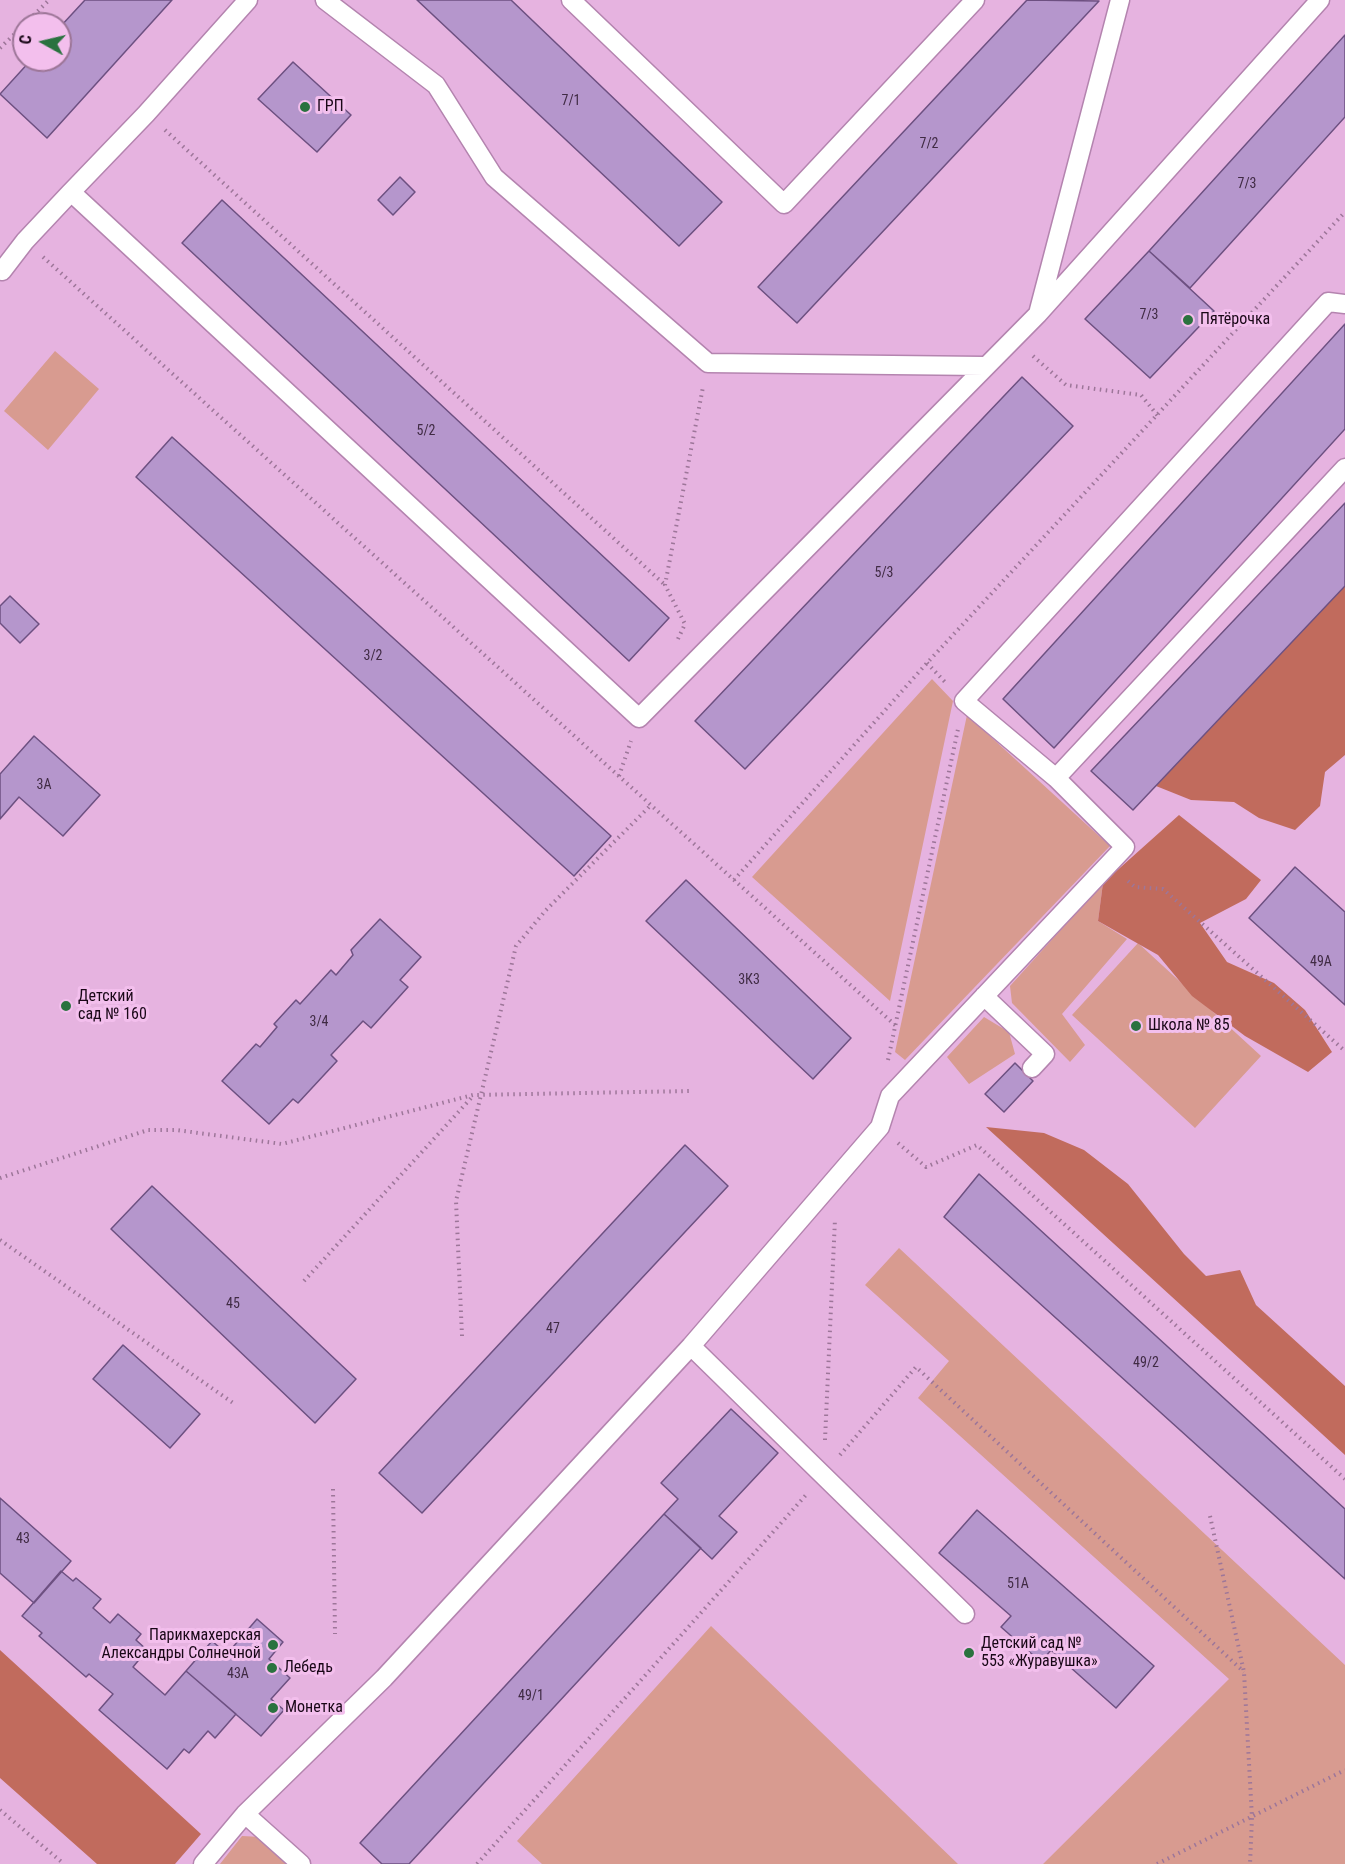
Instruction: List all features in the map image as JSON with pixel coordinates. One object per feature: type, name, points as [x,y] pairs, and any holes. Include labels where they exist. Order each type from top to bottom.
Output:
[{"type":"lane","points":[[0,270],[2,271],[25,241],[146,114],[248,0]]},
{"type":"lane","points":[[325,0],[436,85],[494,177],[708,363],[984,366]]},
{"type":"lane","points":[[571,0],[784,204],[975,0]]},
{"type":"lane","points":[[1038,314],[1120,0]]},
{"type":"lane","points":[[71,192],[639,718],[984,366],[1038,314],[1320,0]]},
{"type":"lane","points":[[203,1864],[245,1814],[384,1678],[691,1346],[837,1174],[880,1127],[890,1096],[1125,847],[1056,778],[964,701],[1328,302],[1345,304]]},
{"type":"lane","points":[[1056,778],[1345,468]]},
{"type":"lane","points":[[984,996],[1045,1054],[1032,1068]]},
{"type":"lane","points":[[691,1346],[965,1614]]},
{"type":"lane","points":[[245,1814],[301,1864]]},
{"type":"path","points":[[36,12],[49,0]]},
{"type":"path","points":[[0,48],[12,36]]},
{"type":"path","points":[[146,114],[665,585],[685,624],[675,645]]},
{"type":"path","points":[[734,880],[927,663],[1345,212]]},
{"type":"path","points":[[25,241],[896,1026]]},
{"type":"path","points":[[1013,338],[1066,385],[1141,395],[1158,416]]},
{"type":"path","points":[[665,585],[708,363]]},
{"type":"path","points":[[886,1068],[964,701],[927,663]]},
{"type":"path","points":[[619,776],[639,718]]},
{"type":"path","points":[[462,1336],[456,1201],[516,946],[546,910],[651,805]]},
{"type":"path","points":[[1108,865],[1135,887],[1163,889],[1345,1051]]},
{"type":"path","points":[[0,1178],[148,1130],[176,1130],[282,1144],[473,1095],[692,1091]]},
{"type":"path","points":[[304,1281],[473,1095]]},
{"type":"path","points":[[880,1127],[926,1167],[977,1144],[1345,1479]]},
{"type":"path","points":[[823,1475],[837,1174]]},
{"type":"path","points":[[0,1240],[236,1405]]},
{"type":"path","points":[[477,1864],[916,1367],[1244,1672]]},
{"type":"path","points":[[333,1489],[335,1634]]},
{"type":"path","points":[[1210,1516],[1244,1672],[1252,1818],[1250,1864]]},
{"type":"path","points":[[1157,1864],[1345,1770]]},
{"type":"path","points":[[0,1810],[64,1864]]},
{"type":"shaded area","points":[[55,351],[99,389],[48,450],[4,411]]},
{"type":"shaded area","points":[[1345,586],[1345,755],[1325,772],[1320,806],[1295,830],[1259,818],[1234,802],[1191,800],[1156,786]]},
{"type":"shaded area","points":[[932,679],[953,701],[890,1001],[752,877]]},
{"type":"shaded area","points":[[967,715],[1110,846],[905,1060],[895,1052]]},
{"type":"shaded area","points":[[1179,815],[1261,880],[1246,899],[1200,923],[1227,962],[1274,983],[1305,1010],[1332,1052],[1308,1072],[1245,1036],[1192,996],[1158,955],[1098,921],[1103,883]]},
{"type":"shaded area","points":[[1103,883],[1098,921],[1127,939],[1062,1014],[1085,1045],[1070,1062],[1012,1003],[1010,986]]},
{"type":"shaded area","points":[[1138,943],[1261,1056],[1195,1128],[1072,1015]]},
{"type":"shaded area","points":[[984,1017],[1009,1032],[1015,1054],[969,1084],[947,1057]]},
{"type":"shaded area","points":[[986,1127],[1044,1133],[1084,1150],[1128,1184],[1184,1254],[1206,1276],[1240,1270],[1256,1305],[1345,1386],[1345,1455]]},
{"type":"shaded area","points":[[899,1248],[1345,1665],[1345,1864],[1043,1864],[1229,1679],[918,1398],[949,1361],[865,1285]]},
{"type":"shaded area","points":[[711,1626],[958,1864],[542,1864],[517,1841]]},
{"type":"shaded area","points":[[0,1650],[201,1834],[175,1864],[97,1864],[0,1778]]},
{"type":"shaded area","points":[[242,1836],[261,1837],[290,1864],[220,1864]]},
{"type":"building","points":[[85,0],[172,0],[47,138],[0,94],[20,72],[72,72],[72,14]]},
{"type":"building","points":[[417,0],[511,0],[722,202],[679,246]]},
{"type":"building","points":[[1027,0],[1099,1],[797,323],[758,287]]},
{"type":"building","points":[[1345,35],[1345,117],[1190,288],[1149,251]]},
{"type":"building","name":"ГРП","points":[[293,62],[351,115],[317,152],[258,99]]},
{"type":"building","points":[[400,177],[415,192],[393,215],[378,200]]},
{"type":"building","points":[[222,200],[669,618],[629,661],[182,243]]},
{"type":"building","points":[[1149,251],[1214,311],[1150,378],[1085,319]]},
{"type":"building","points":[[1345,324],[1345,429],[1054,748],[1003,699]]},
{"type":"building","points":[[1022,377],[1073,426],[745,769],[695,721]]},
{"type":"building","points":[[172,437],[611,836],[574,876],[136,477]]},
{"type":"building","points":[[1345,503],[1345,586],[1133,810],[1091,771]]},
{"type":"building","points":[[10,596],[39,624],[20,643],[0,623],[0,606]]},
{"type":"building","points":[[34,736],[100,795],[63,836],[19,797],[0,819],[0,774]]},
{"type":"building","points":[[1295,867],[1345,912],[1345,1005],[1249,918]]},
{"type":"building","points":[[686,880],[851,1038],[813,1079],[646,921]]},
{"type":"building","points":[[380,919],[421,957],[400,980],[408,987],[371,1028],[363,1021],[331,1055],[337,1061],[298,1103],[293,1099],[269,1124],[222,1081],[256,1044],[260,1047],[277,1027],[274,1024],[296,1000],[300,1004],[331,970],[336,975],[353,955],[351,950]]},
{"type":"building","points":[[1015,1063],[1033,1081],[1004,1112],[985,1094]]},
{"type":"building","points":[[685,1145],[728,1186],[422,1513],[379,1473]]},
{"type":"building","points":[[979,1174],[1345,1509],[1345,1579],[944,1217]]},
{"type":"building","points":[[152,1186],[356,1379],[315,1423],[111,1229]]},
{"type":"building","points":[[123,1345],[200,1414],[170,1448],[93,1379]]},
{"type":"building","points":[[731,1409],[778,1453],[719,1516],[737,1532],[712,1559],[664,1514],[678,1499],[661,1483]]},
{"type":"building","points":[[0,1498],[71,1561],[34,1603],[0,1573]]},
{"type":"building","points":[[977,1510],[1154,1666],[1116,1708],[1051,1650],[1041,1662],[1001,1627],[1011,1616],[939,1553]]},
{"type":"building","points":[[664,1514],[701,1548],[409,1864],[382,1864],[360,1843]]},
{"type":"building","points":[[61,1571],[73,1581],[76,1578],[101,1599],[93,1608],[110,1623],[118,1614],[141,1634],[136,1640],[147,1650],[133,1667],[165,1695],[186,1671],[236,1714],[215,1738],[208,1731],[189,1753],[184,1749],[167,1769],[99,1710],[113,1694],[89,1674],[86,1677],[39,1636],[42,1633],[22,1616]]},
{"type":"building","points":[[257,1619],[283,1642],[269,1659],[290,1678],[271,1699],[284,1710],[261,1736],[186,1671],[212,1641],[227,1654]]},
{"type":"place","name":"ГРП","points":[[305,107]]},
{"type":"place","name":"Пятёрочка","points":[[1188,320]]},
{"type":"place","name":"Детский сад № 160","points":[[66,1006]]},
{"type":"place","name":"Школа № 85","points":[[1136,1026]]},
{"type":"place","name":"Парикмахерская Александры Солнечной","points":[[273,1645]]},
{"type":"place","name":"Детский сад № 553 «Журавушка»","points":[[969,1653]]},
{"type":"place","name":"Лебедь","points":[[272,1668]]},
{"type":"place","name":"Монетка","points":[[273,1708]]}]
